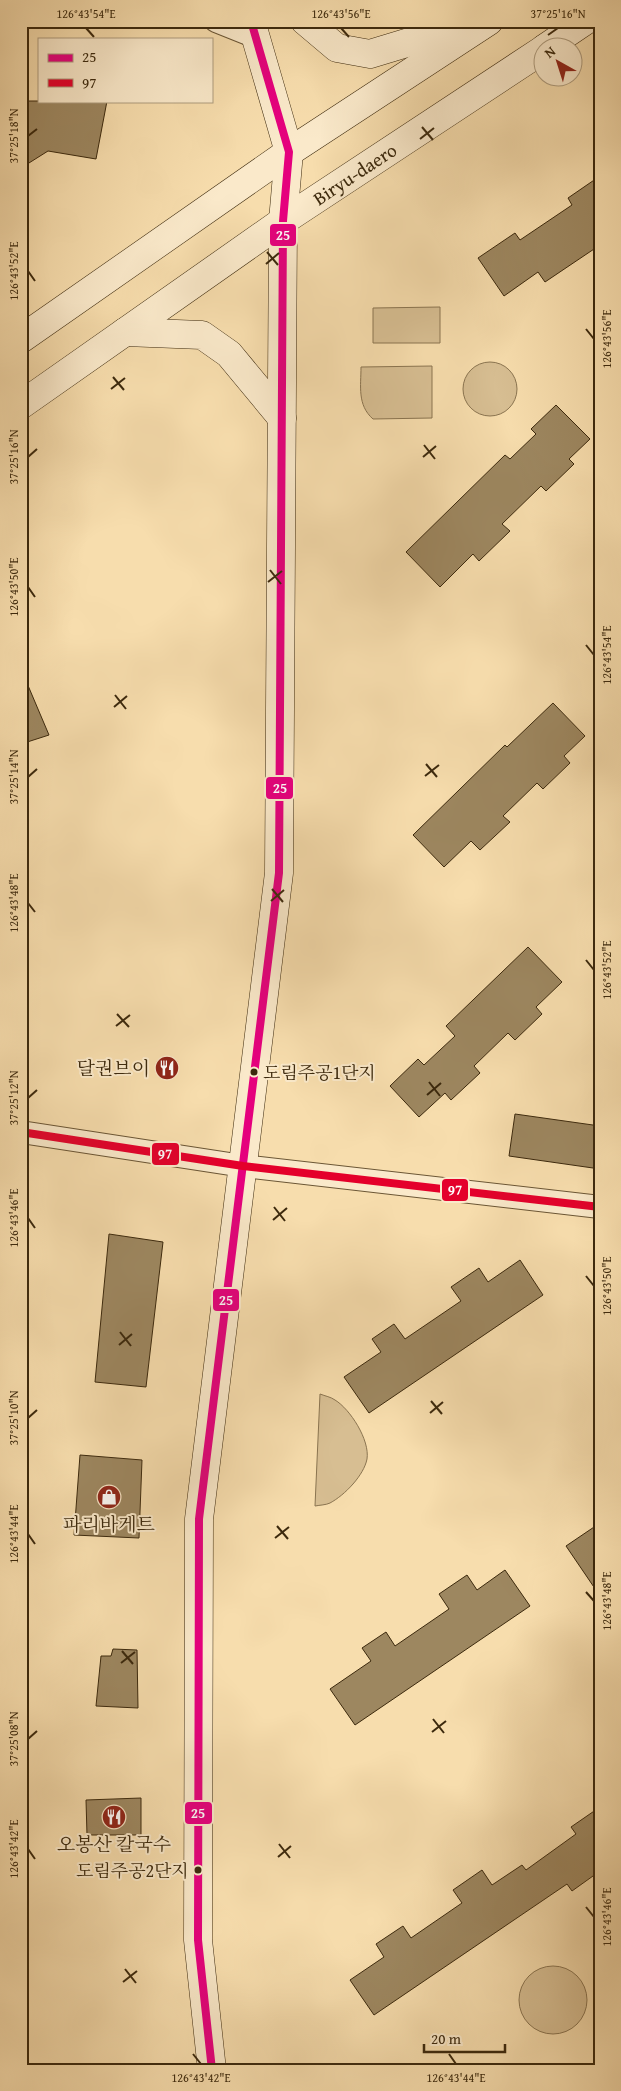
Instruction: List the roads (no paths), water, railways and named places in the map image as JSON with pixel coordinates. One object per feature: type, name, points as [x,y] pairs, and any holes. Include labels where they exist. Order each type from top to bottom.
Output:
[{"type":"main road","points":[[305,21],[337,48],[370,54],[478,21]]},
{"type":"main road","points":[[21,339],[289,152],[490,21]]},
{"type":"main road","name":"Biryu-daero","points":[[559,38],[585,21]]},
{"type":"main road","points":[[212,2070],[198,1940],[199,1519],[279,873],[282,221],[289,152],[253,29]]},
{"type":"main road","name":"Biryu-daero","points":[[21,405],[282,221],[534,55]]},
{"type":"main road","points":[[125,332],[202,335],[229,354],[282,418]]},
{"type":"street","points":[[216,21],[253,29]]},
{"type":"street","points":[[21,1132],[244,1166],[600,1207]]},
{"type":"place","name":"달권브이","points":[[167,1068]]},
{"type":"place","name":"도림주공1단지","points":[[254,1072]]},
{"type":"place","name":"파리바게트","points":[[109,1497]]},
{"type":"place","name":"오봉산 칼국수","points":[[114,1817]]},
{"type":"place","name":"도림주공2단지","points":[[198,1870]]}]
